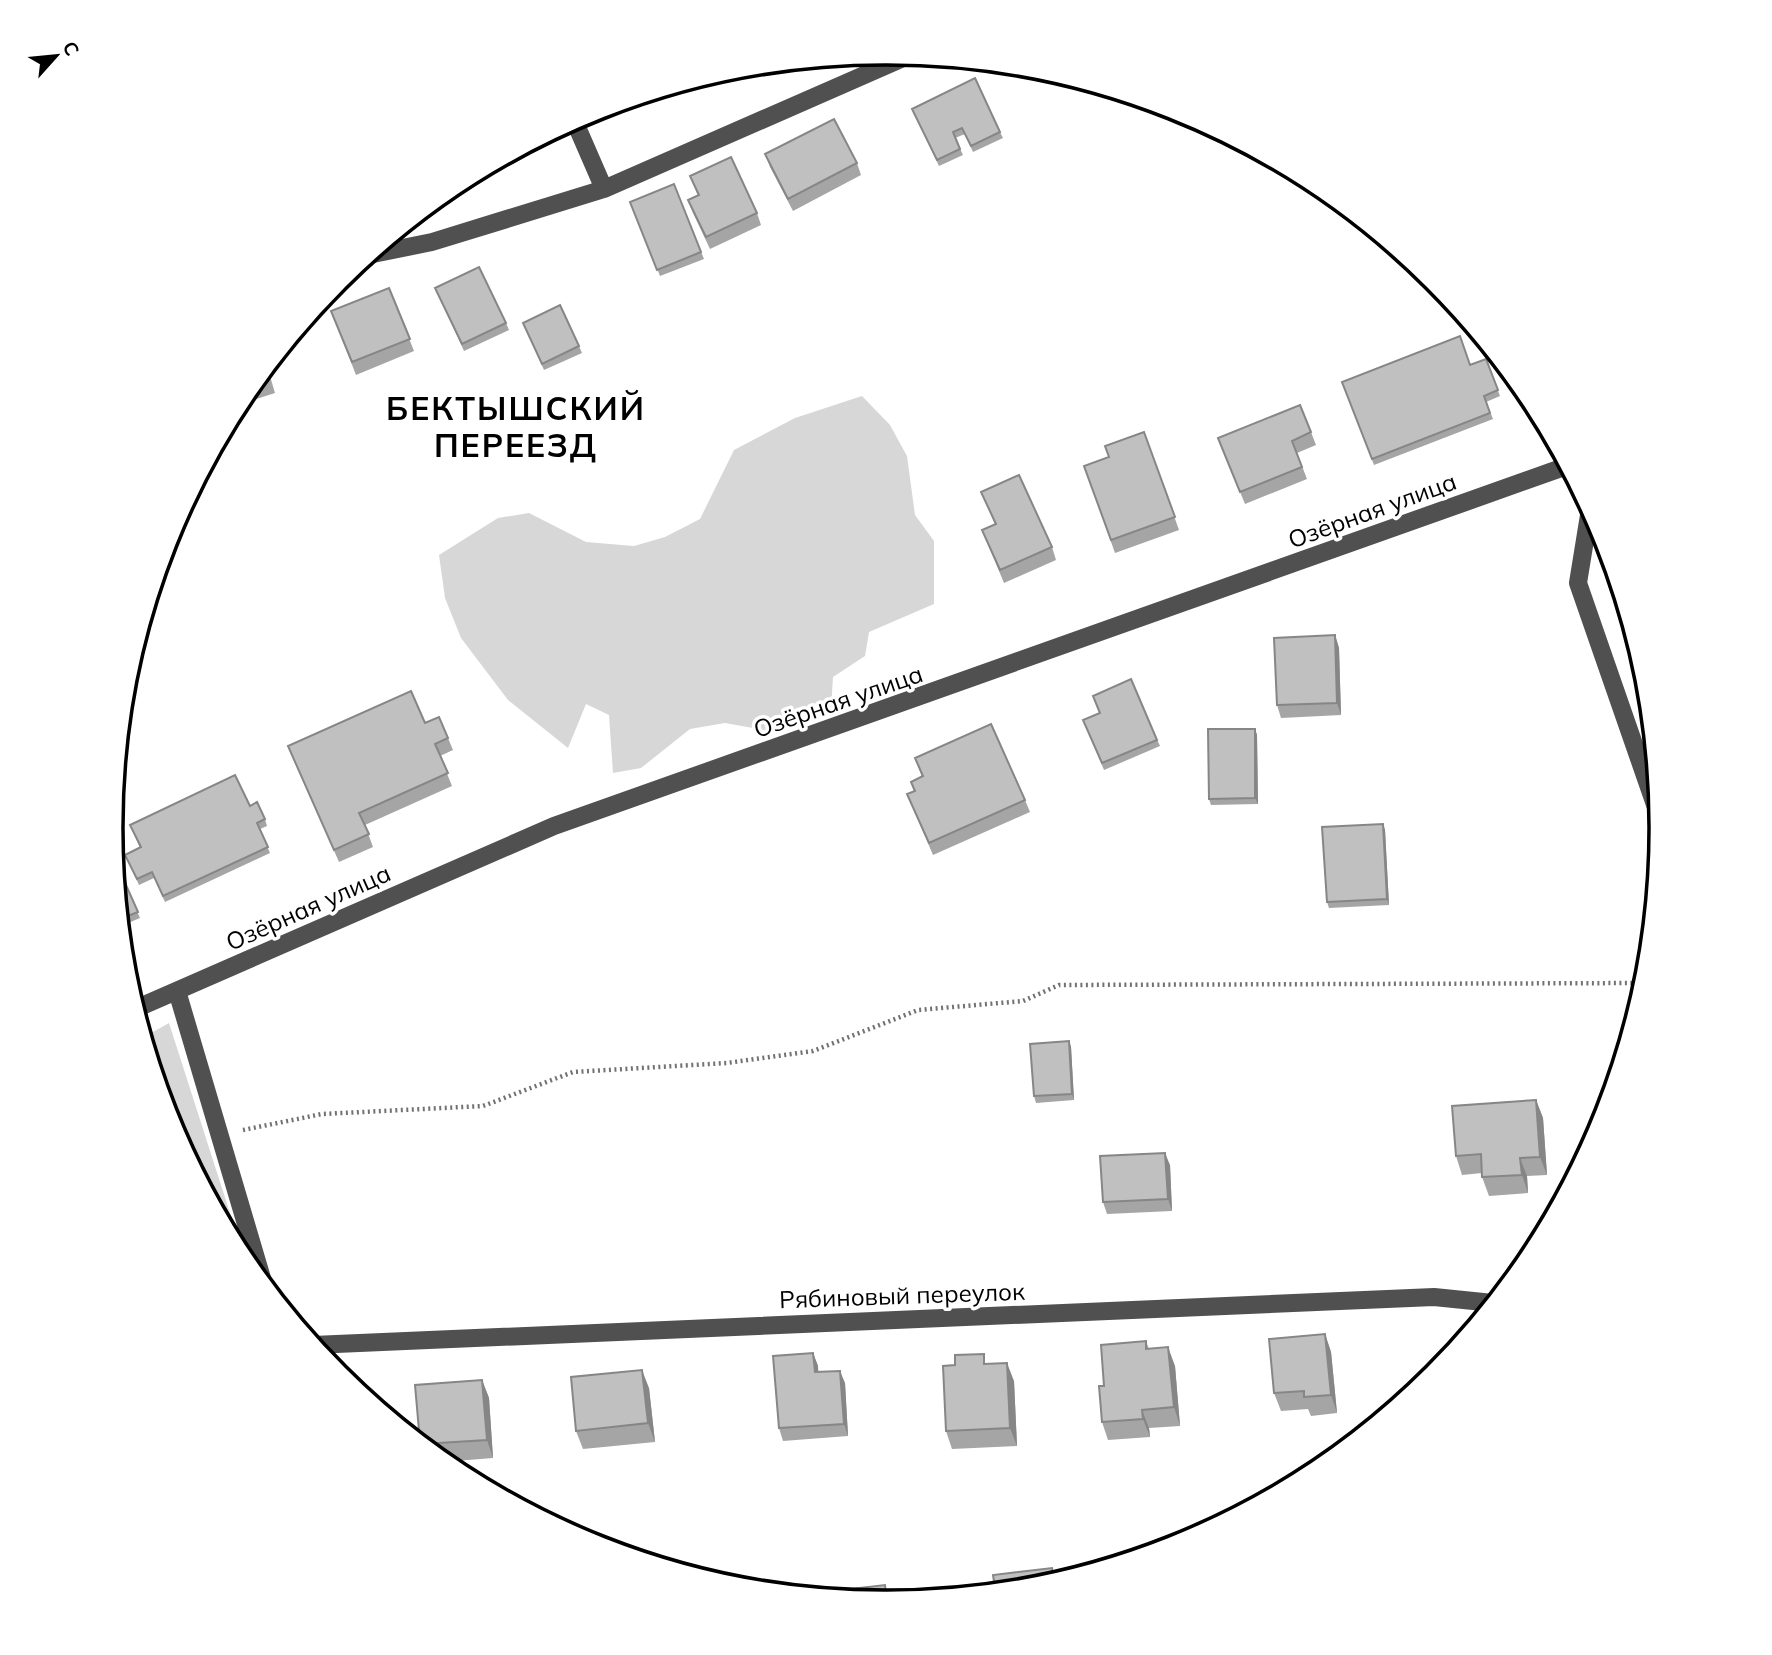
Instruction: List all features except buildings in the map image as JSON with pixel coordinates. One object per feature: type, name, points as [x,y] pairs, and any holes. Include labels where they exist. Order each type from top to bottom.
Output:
[{"type":"street","points":[[386,251],[432,242],[604,189],[887,65]]},
{"type":"street","points":[[578,130],[604,189]]},
{"type":"street","name":"Озёрная улица","points":[[144,1005],[554,826],[1559,469]]},
{"type":"street","points":[[1587,527],[1578,583],[1647,782]]},
{"type":"street","points":[[177,991],[256,1256]]},
{"type":"street","name":"Рябиновый переулок","points":[[326,1344],[1434,1297],[1483,1302]]},
{"type":"path","points":[[221,1134],[322,1114],[483,1106],[573,1072],[727,1063],[813,1051],[918,1010],[1023,1001],[1059,985],[1632,983]]},
{"type":"shaded area","points":[[862,396],[890,425],[907,456],[915,515],[934,541],[934,604],[869,632],[865,656],[833,677],[831,709],[776,732],[725,723],[690,729],[641,768],[613,773],[609,715],[586,704],[568,748],[508,700],[461,638],[445,598],[439,555],[498,518],[529,513],[586,542],[634,546],[665,537],[700,519],[734,450],[795,418]]},
{"type":"shaded area","points":[[169,1023],[232,1220],[181,1119],[151,1033]]},
{"type":"district","name":"БЕКТЫШСКИЙ ПЕРЕЕЗД","points":[[516,426]]}]
